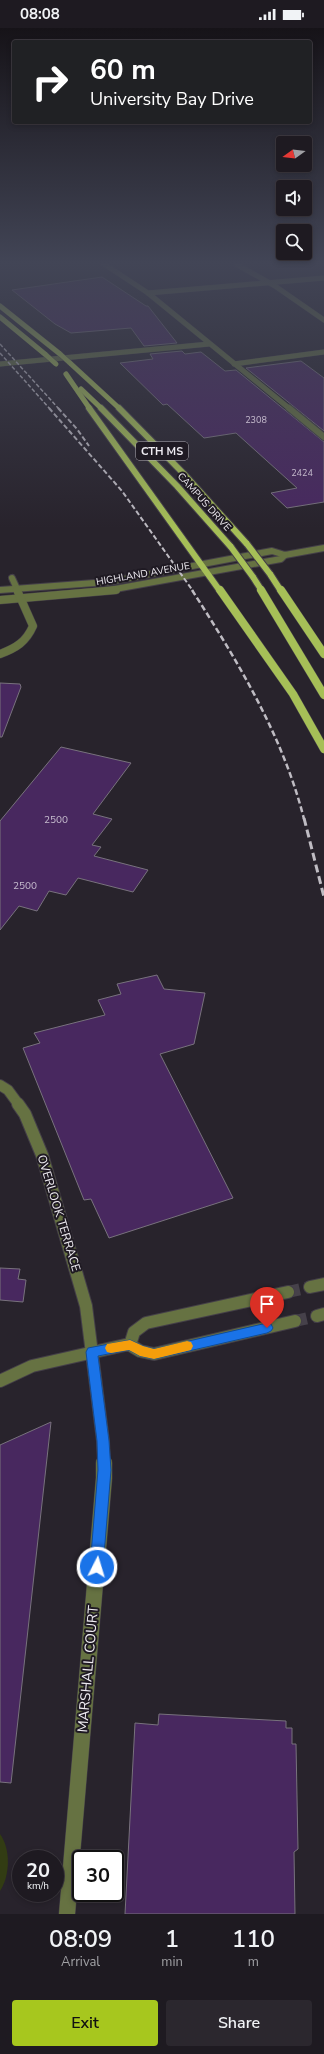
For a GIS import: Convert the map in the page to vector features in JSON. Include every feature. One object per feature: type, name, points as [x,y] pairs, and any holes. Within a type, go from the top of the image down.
[{"type":"main road","name":"CAMPUS DRIVE","points":[[42,352],[156,463],[231,547],[253,577],[296,644],[324,695]]},
{"type":"main road","name":"CAMPUS DRIVE","points":[[58,352],[105,394],[192,481],[247,544],[270,574],[324,654]]},
{"type":"main road","points":[[66,374],[101,426],[293,694],[324,749]]},
{"type":"street","points":[[0,364],[125,352]]},
{"type":"street","points":[[219,352],[324,437]]},
{"type":"street","points":[[234,364],[324,352]]},
{"type":"street","name":"HIGHLAND AVENUE","points":[[0,590],[108,582],[272,551],[286,555],[324,548]]},
{"type":"street","name":"HIGHLAND AVENUE","points":[[0,600],[116,590],[281,559],[286,555]]},
{"type":"street","points":[[0,654],[21,646],[30,636],[33,626],[12,578]]},
{"type":"street","name":"OVERLOOK TERRACE","points":[[0,1085],[8,1090],[25,1114],[42,1155],[86,1306],[92,1352]]},
{"type":"street","points":[[310,1287],[324,1284]]},
{"type":"street","points":[[130,1345],[134,1332],[146,1322],[288,1292]]},
{"type":"street","points":[[0,1381],[32,1366],[92,1352],[130,1345],[140,1351],[154,1354],[295,1321]]},
{"type":"street","name":"MARSHALL COURT","points":[[67,1914],[104,1478],[103,1441],[92,1352]]},
{"type":"green space","points":[[0,1834],[6,1847],[8,1862],[6,1878],[0,1891]]},
{"type":"building","points":[[183,352],[185,354],[201,352],[225,371],[236,370],[324,442],[324,502],[287,508],[271,493],[297,488],[236,433],[204,438],[167,404],[163,405],[120,363],[153,359],[150,354]]},
{"type":"building","points":[[301,361],[324,378],[324,431],[246,368]]},
{"type":"building","points":[[0,683],[20,684],[21,687],[2,737],[0,737]]},
{"type":"building","points":[[61,747],[131,763],[93,814],[112,819],[92,845],[101,847],[94,856],[148,870],[133,892],[78,878],[66,895],[49,891],[37,911],[19,906],[0,930],[0,821]]},
{"type":"building","points":[[157,975],[164,989],[205,993],[194,1044],[160,1054],[233,1198],[109,1238],[91,1199],[84,1200],[23,1048],[40,1043],[34,1033],[105,1015],[98,1000],[121,994],[117,984]]},
{"type":"building","points":[[0,1268],[20,1269],[18,1279],[26,1280],[23,1302],[0,1300]]},
{"type":"building","points":[[51,1422],[11,1783],[0,1782],[0,1445]]},
{"type":"building","points":[[159,1714],[286,1721],[286,1728],[292,1728],[292,1744],[296,1744],[298,1849],[294,1852],[295,1914],[125,1914],[135,1723],[158,1725]]},
{"type":"tunnel","points":[[288,1292],[310,1287]]},
{"type":"tunnel","points":[[295,1321],[317,1316]]},
{"type":"railway","points":[[7,352],[59,409]]},
{"type":"railway","points":[[0,353],[50,409]]},
{"type":"railway","points":[[49,408],[122,491],[193,591]]},
{"type":"railway","points":[[58,408],[77,429],[89,446]]},
{"type":"railway","points":[[192,590],[226,644],[257,700],[284,758],[304,819]]},
{"type":"railway","points":[[304,818],[324,897]]},
{"type":"slow traffic","points":[[111,1348],[130,1345],[140,1351],[154,1354],[187,1346]]},
{"type":"route","points":[[97,1567],[104,1470],[103,1441],[92,1352],[130,1345],[140,1351],[154,1354],[267,1328]]}]
